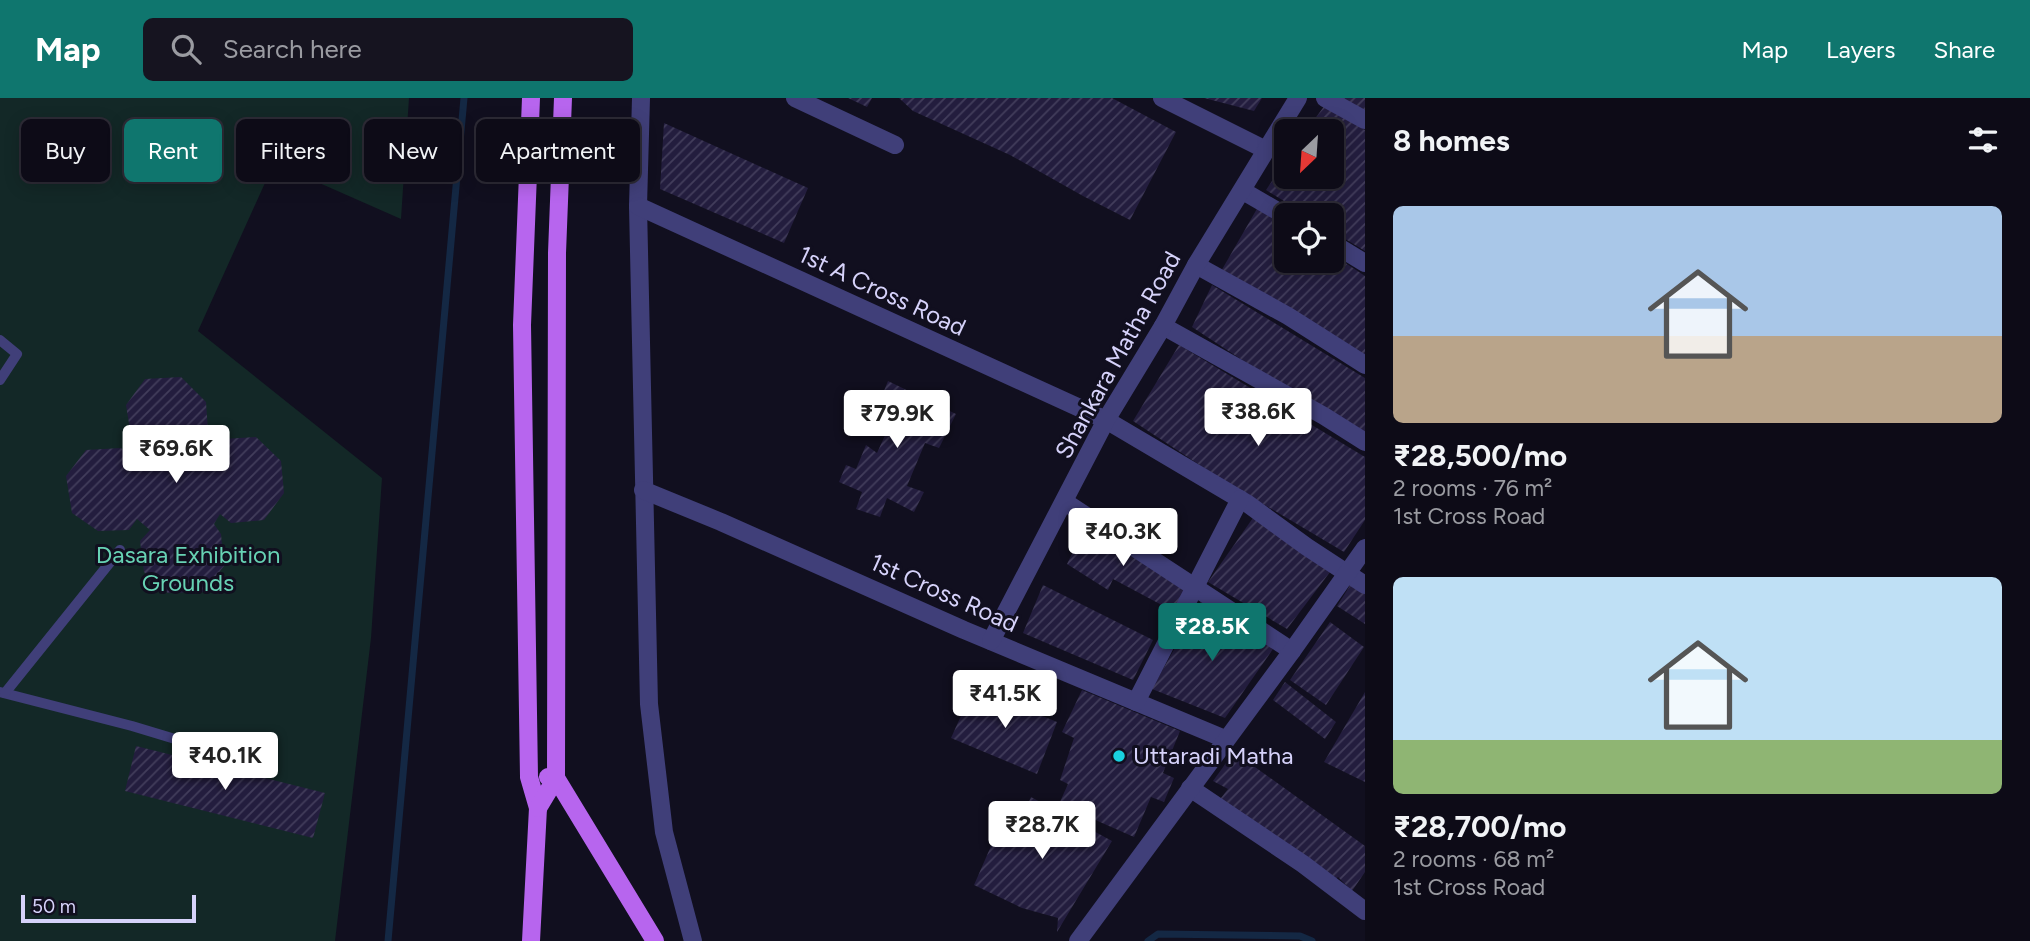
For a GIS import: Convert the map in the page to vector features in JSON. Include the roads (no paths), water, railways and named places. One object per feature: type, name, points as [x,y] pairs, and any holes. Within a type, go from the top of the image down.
[{"type":"main road","points":[[531,98],[522,325],[529,777],[538,808],[531,941]]},
{"type":"main road","points":[[538,808],[556,778],[557,253],[563,98]]},
{"type":"main road","points":[[529,777],[556,778]]},
{"type":"main road","points":[[556,778],[655,941]]},
{"type":"street","points":[[641,98],[638,206],[650,716],[664,832],[693,941]]},
{"type":"street","points":[[795,98],[895,145]]},
{"type":"street","points":[[1162,98],[1266,150]]},
{"type":"street","name":"Shankara Matha Road","points":[[991,641],[1105,420],[1298,98]]},
{"type":"street","points":[[1325,98],[1365,120]]},
{"type":"street","points":[[1243,191],[1274,209]]},
{"type":"street","name":"1st A Cross Road","points":[[638,206],[1105,420],[1240,499],[1365,585]]},
{"type":"street","points":[[1344,250],[1365,263]]},
{"type":"street","points":[[1196,265],[1287,316],[1365,365]]},
{"type":"street","points":[[1163,326],[1324,416],[1365,442]]},
{"type":"street","name":"1st Cross Road","points":[[643,490],[1225,739]]},
{"type":"street","points":[[1136,702],[1240,499]]},
{"type":"street","points":[[1065,502],[1292,652]]},
{"type":"street","points":[[1077,941],[1292,652],[1365,548]]},
{"type":"street","points":[[1189,788],[1363,904]]},
{"type":"lane","points":[[0,340],[16,354],[0,380]]},
{"type":"lane","points":[[120,550],[2,692],[218,752]]},
{"type":"waterway","points":[[388,941],[464,98]]},
{"type":"waterway","points":[[1148,941],[1158,934],[1300,936],[1312,941]]},
{"type":"place","name":"Uttaradi Matha","points":[[1119,756]]},
{"type":"park label","name":"Dasara Exhibition Grounds","points":[[188,569]]}]
